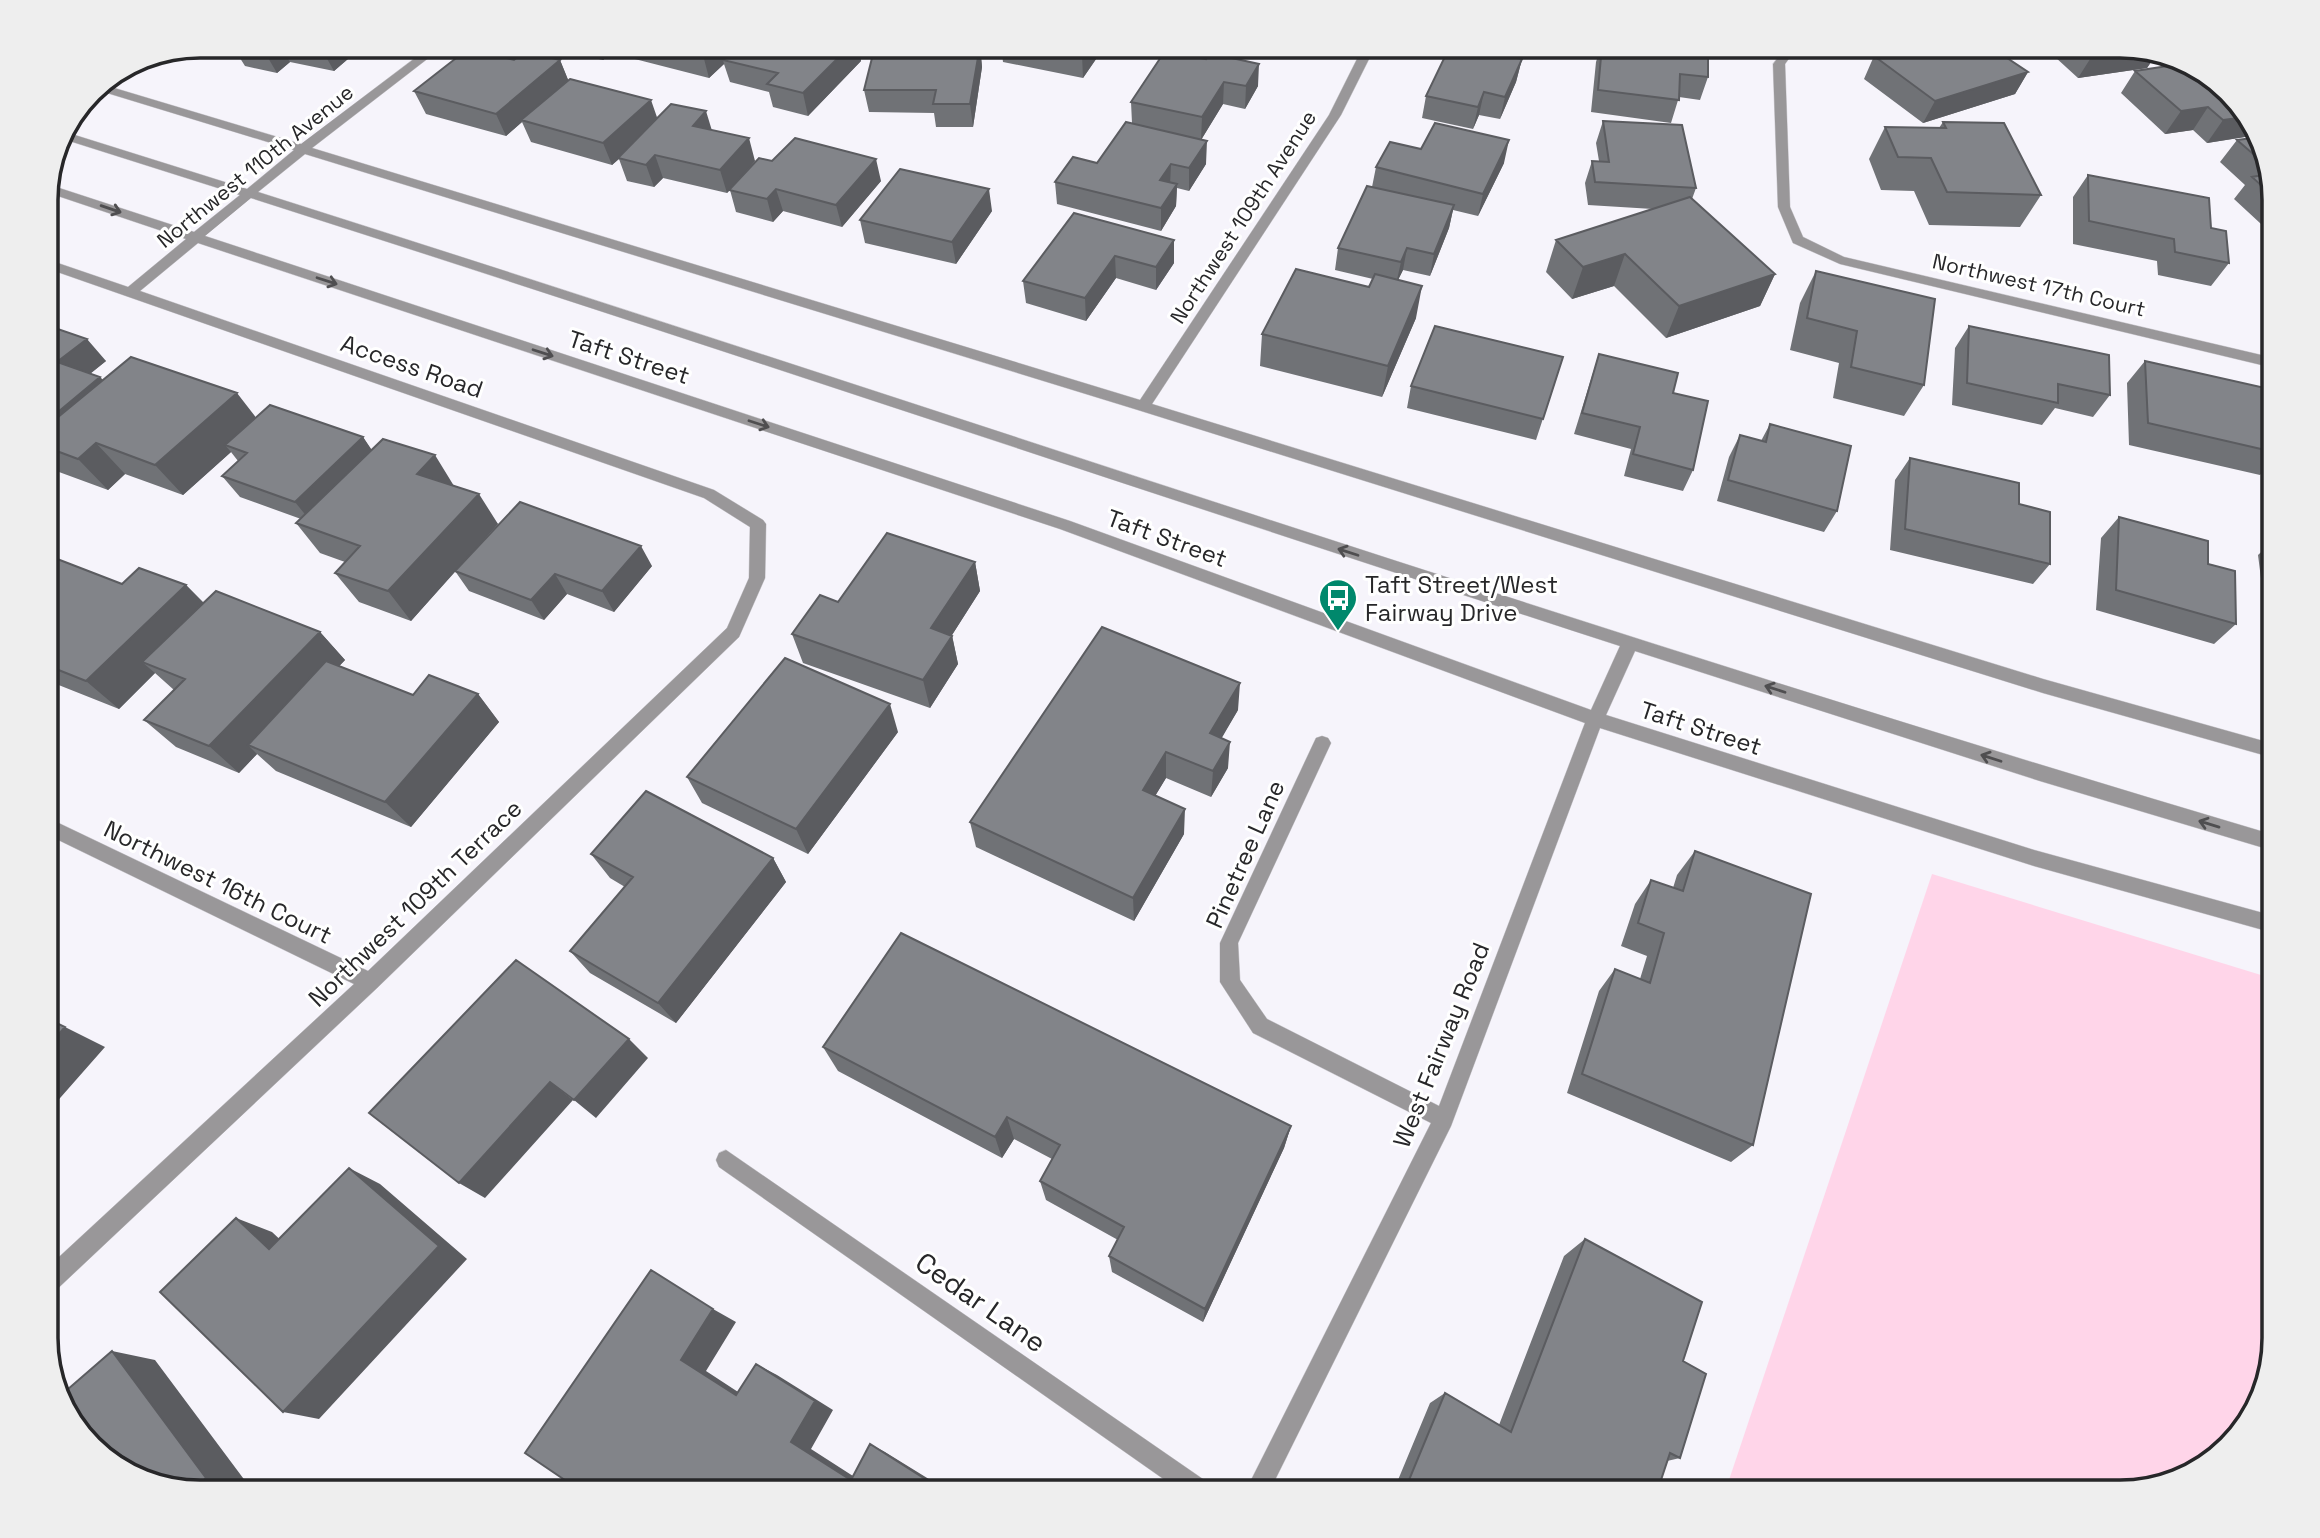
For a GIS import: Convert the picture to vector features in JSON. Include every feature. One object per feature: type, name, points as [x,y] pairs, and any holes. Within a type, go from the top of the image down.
[{"type":"street","name":"Northwest 110th Avenue","points":[[130,292],[304,148],[422,58]]},
{"type":"street","name":"Northwest 109th Avenue","points":[[1143,406],[1335,115],[1364,58]]},
{"type":"street","name":"Northwest 17th Court","points":[[1784,58],[1779,64],[1784,207],[1798,240],[1840,260],[2262,360]]},
{"type":"street","points":[[110,90],[1143,406],[2043,686],[2262,748]]},
{"type":"street","name":"Taft Street","points":[[72,137],[644,319],[1074,463],[1630,643],[2040,774],[2262,839]]},
{"type":"street","name":"Taft Street","points":[[58,192],[1065,525],[1595,719],[2034,858],[2262,922]]},
{"type":"street","name":"Access Road","points":[[58,267],[709,494],[758,524]]},
{"type":"street","name":"Northwest 109th Terrace","points":[[58,1273],[369,982],[733,632],[757,578],[758,524]]},
{"type":"street","name":"West Fairway Road","points":[[1264,1480],[1444,1119],[1595,719],[1630,643]]},
{"type":"street","name":"Pinetree Lane","points":[[1322,743],[1229,943],[1230,982],[1260,1026],[1444,1119]]},
{"type":"street","name":"Northwest 16th Court","points":[[58,831],[369,982]]},
{"type":"street","name":"Cedar Lane","points":[[726,1160],[1183,1480]]},
{"type":"shaded area","points":[[1932,874],[2262,975],[2261,1357],[2248,1401],[2221,1439],[2191,1461],[2157,1475],[2139,1479],[1729,1480]]},
{"type":"building","points":[[456,58],[560,60],[496,114],[414,91]]},
{"type":"building","points":[[838,58],[803,93],[767,84],[778,73],[723,60]]},
{"type":"building","points":[[872,58],[978,58],[970,104],[933,104],[936,90],[864,90]]},
{"type":"building","points":[[1160,58],[1232,58],[1259,64],[1246,86],[1224,82],[1202,117],[1131,102]]},
{"type":"building","points":[[1444,58],[1522,59],[1505,97],[1484,92],[1478,107],[1426,96]]},
{"type":"building","points":[[1601,58],[1708,58],[1708,77],[1680,74],[1679,100],[1598,90]]},
{"type":"building","points":[[1877,58],[2007,58],[2028,72],[1935,101]]},
{"type":"building","points":[[2168,66],[2183,72],[2214,93],[2236,118],[2223,120],[2208,107],[2181,111],[2135,71]]},
{"type":"building","points":[[570,79],[651,100],[603,143],[521,120]]},
{"type":"building","points":[[671,104],[706,111],[693,126],[749,138],[720,170],[655,155],[646,165],[618,158]]},
{"type":"building","points":[[1603,121],[1682,125],[1696,188],[1595,182],[1592,161],[1609,162]]},
{"type":"building","points":[[1126,122],[1207,141],[1189,168],[1171,164],[1160,180],[1177,184],[1161,208],[1055,182],[1073,157],[1097,163]]},
{"type":"building","points":[[1943,122],[2004,123],[2041,195],[1947,192],[1931,158],[1898,157],[1885,127],[1946,128]]},
{"type":"building","points":[[1435,123],[1509,140],[1483,194],[1376,167],[1390,142],[1421,149]]},
{"type":"building","points":[[795,138],[876,159],[836,205],[776,189],[767,199],[729,190],[759,158],[772,161]]},
{"type":"building","points":[[2248,138],[2254,155],[2237,140]]},
{"type":"building","points":[[900,169],[989,189],[952,242],[860,220]]},
{"type":"building","points":[[2088,175],[2209,198],[2211,228],[2226,231],[2229,263],[2175,252],[2174,239],[2089,221]]},
{"type":"building","points":[[2260,176],[2261,185],[2252,177]]},
{"type":"building","points":[[1367,186],[1454,205],[1434,254],[1407,248],[1401,262],[1338,248]]},
{"type":"building","points":[[1690,197],[1775,274],[1679,306],[1625,254],[1583,267],[1556,240]]},
{"type":"building","points":[[1074,213],[1174,240],[1156,267],[1115,256],[1085,298],[1023,281]]},
{"type":"building","points":[[1296,269],[1369,287],[1375,274],[1422,286],[1388,366],[1262,334]]},
{"type":"building","points":[[1816,271],[1935,299],[1924,385],[1851,367],[1857,331],[1807,318]]},
{"type":"building","points":[[1435,326],[1563,357],[1543,419],[1411,386]]},
{"type":"building","points":[[1969,326],[2109,355],[2110,395],[2058,384],[2058,403],[1967,383]]},
{"type":"building","points":[[58,329],[87,339],[58,361]]},
{"type":"building","points":[[1599,354],[1678,373],[1673,393],[1708,401],[1693,470],[1633,454],[1640,427],[1582,413]]},
{"type":"building","points":[[131,357],[237,393],[155,465],[96,443],[78,459],[58,452],[58,417]]},
{"type":"building","points":[[2145,361],[2262,387],[2262,449],[2148,423]]},
{"type":"building","points":[[58,362],[100,377],[58,412]]},
{"type":"building","points":[[270,405],[363,437],[295,502],[222,476],[247,453],[225,445]]},
{"type":"building","points":[[1770,424],[1851,446],[1837,511],[1728,480],[1740,435],[1766,442]]},
{"type":"building","points":[[383,439],[435,455],[417,474],[479,494],[388,591],[335,573],[360,546],[296,523]]},
{"type":"building","points":[[1910,458],[2019,483],[2019,504],[2050,512],[2050,564],[1905,529]]},
{"type":"building","points":[[520,502],[641,546],[602,591],[555,574],[531,600],[455,571]]},
{"type":"building","points":[[2119,517],[2208,541],[2208,564],[2235,571],[2236,624],[2116,590]]},
{"type":"building","points":[[887,533],[975,562],[931,628],[952,636],[923,680],[792,634],[820,595],[838,602]]},
{"type":"building","points":[[58,559],[122,584],[139,568],[186,585],[86,681],[58,670]]},
{"type":"building","points":[[216,591],[320,632],[209,746],[144,720],[185,679],[142,662]]},
{"type":"building","points":[[1102,627],[1240,683],[1210,733],[1230,742],[1213,771],[1166,752],[1143,790],[1185,809],[1133,898],[970,822]]},
{"type":"building","points":[[785,658],[890,704],[796,829],[687,777]]},
{"type":"building","points":[[326,661],[413,695],[429,675],[478,694],[385,802],[248,745]]},
{"type":"building","points":[[646,791],[773,858],[658,1003],[570,951],[633,877],[591,854]]},
{"type":"building","points":[[1695,851],[1811,894],[1753,1145],[1582,1074],[1615,969],[1650,983],[1664,933],[1638,923],[1651,880],[1683,891]]},
{"type":"building","points":[[901,933],[1291,1126],[1205,1309],[1109,1256],[1124,1227],[1040,1181],[1060,1145],[1007,1117],[995,1137],[823,1047]]},
{"type":"building","points":[[516,960],[629,1039],[574,1100],[550,1082],[459,1183],[369,1113]]},
{"type":"building","points":[[58,1024],[65,1027],[58,1035]]},
{"type":"building","points":[[349,1168],[439,1246],[283,1412],[160,1292],[236,1218],[269,1249]]},
{"type":"building","points":[[1585,1239],[1702,1302],[1683,1361],[1706,1374],[1680,1458],[1670,1453],[1661,1480],[1409,1480],[1445,1393],[1511,1432]]},
{"type":"building","points":[[651,1270],[713,1309],[681,1360],[736,1395],[756,1364],[815,1401],[791,1442],[851,1480],[565,1480],[525,1453]]},
{"type":"building","points":[[112,1351],[206,1478],[172,1478],[137,1466],[121,1456],[99,1439],[87,1425],[68,1389]]},
{"type":"building","points":[[870,1444],[927,1480],[851,1480]]},
{"type":"place","name":"Taft Street/West Fairway Drive","points":[[1338,632]]}]
